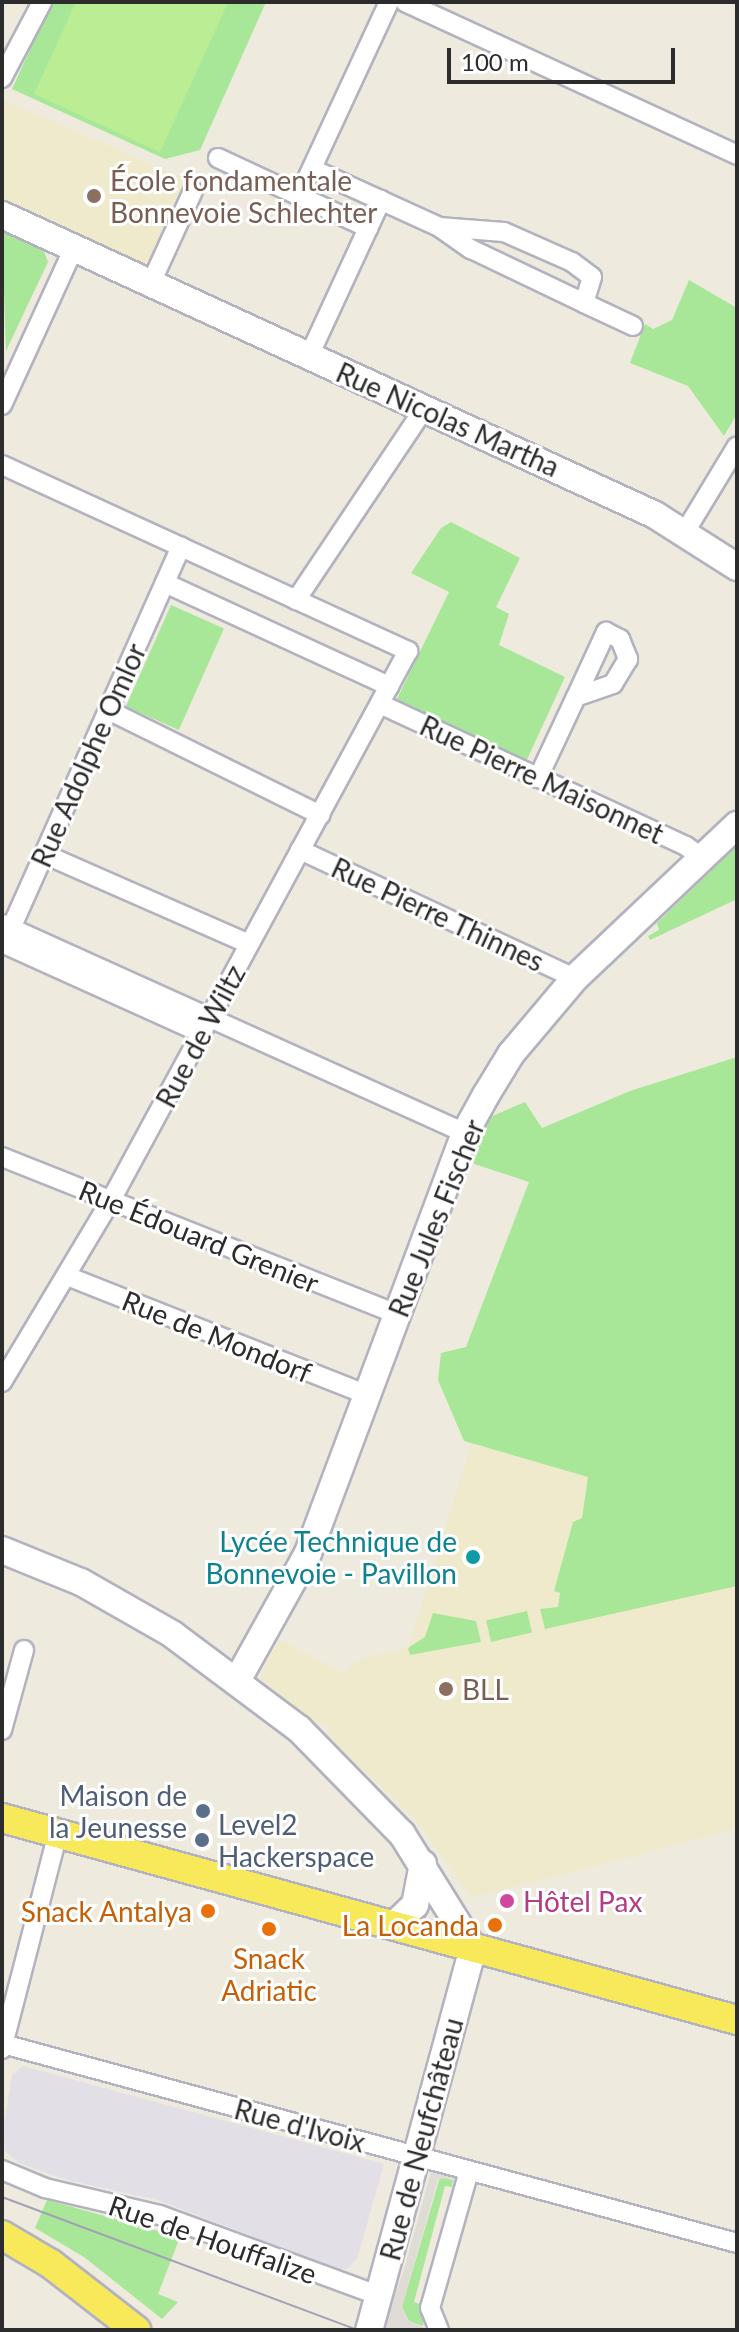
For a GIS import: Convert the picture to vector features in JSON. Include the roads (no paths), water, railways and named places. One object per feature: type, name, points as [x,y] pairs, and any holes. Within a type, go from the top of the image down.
[{"type":"main road","points":[[2,1818],[737,2020]]},
{"type":"main road","points":[[2,2235],[51,2264],[136,2330]]},
{"type":"street","points":[[2,78],[42,2]]},
{"type":"street","points":[[299,196],[389,2]]},
{"type":"street","points":[[405,2],[737,155]]},
{"type":"street","points":[[218,158],[368,228]]},
{"type":"street","points":[[312,169],[439,227],[471,249],[633,326]]},
{"type":"street","points":[[151,283],[193,191]]},
{"type":"street","points":[[309,356],[381,200]]},
{"type":"street","name":"Rue Nicolas Martha","points":[[2,215],[685,532],[737,567]]},
{"type":"street","points":[[439,227],[504,232],[572,262],[592,277],[584,303]]},
{"type":"street","points":[[2,405],[74,248]]},
{"type":"street","points":[[2,465],[296,600],[424,409]]},
{"type":"street","points":[[685,532],[737,446]]},
{"type":"street","name":"Rue Adolphe Omlor","points":[[5,935],[181,547]]},
{"type":"street","points":[[165,583],[389,686]]},
{"type":"street","name":"Rue de Wiltz","points":[[2,1382],[111,1200],[408,651],[296,600]]},
{"type":"street","points":[[538,778],[576,697]]},
{"type":"street","name":"Rue Pierre Maisonnet","points":[[380,704],[686,846],[702,858]]},
{"type":"street","points":[[108,710],[320,815]]},
{"type":"street","name":"Rue Jules Fischer","points":[[238,1679],[308,1553],[465,1133],[511,1054],[575,978],[737,825]]},
{"type":"street","name":"Rue Pierre Thinnes","points":[[300,850],[575,978]]},
{"type":"street","points":[[44,854],[249,944]]},
{"type":"street","points":[[5,935],[204,1027],[465,1133]]},
{"type":"street","name":"Rue Édouard Grenier","points":[[2,1157],[397,1314]]},
{"type":"street","name":"Rue de Mondorf","points":[[67,1276],[367,1395]]},
{"type":"street","points":[[2,1550],[93,1589],[238,1679],[328,1755],[423,1864],[473,1948]]},
{"type":"street","points":[[2,1730],[8,1686],[24,1650]]},
{"type":"street","points":[[2,2046],[58,1832]]},
{"type":"street","points":[[393,1926],[415,1905],[423,1864]]},
{"type":"street","name":"Rue de Neufchâteau","points":[[369,2330],[473,1948]]},
{"type":"street","name":"Rue d'Ivoix","points":[[2,2046],[737,2243]]},
{"type":"street","name":"Rue de Houffalize","points":[[2,2170],[45,2188],[160,2215],[378,2295]]},
{"type":"street","points":[[436,2328],[430,2308],[469,2171]]},
{"type":"tram line","points":[[2,2197],[358,2330]]},
{"type":"place","name":"École fondamentale Bonnevoie Schlechter","points":[[94,196]]},
{"type":"place","name":"Lycée Technique de Bonnevoie - Pavillon","points":[[473,1557]]},
{"type":"place","name":"BLL","points":[[446,1689]]},
{"type":"place","name":"Maison de la Jeunesse","points":[[203,1811]]},
{"type":"place","name":"Level2 Hackerspace","points":[[202,1840]]},
{"type":"place","name":"Hôtel Pax","points":[[507,1901]]},
{"type":"place","name":"Snack Antalya","points":[[208,1911]]},
{"type":"place","name":"La Locanda","points":[[495,1925]]},
{"type":"place","name":"Snack Adriatic","points":[[269,1929]]}]
